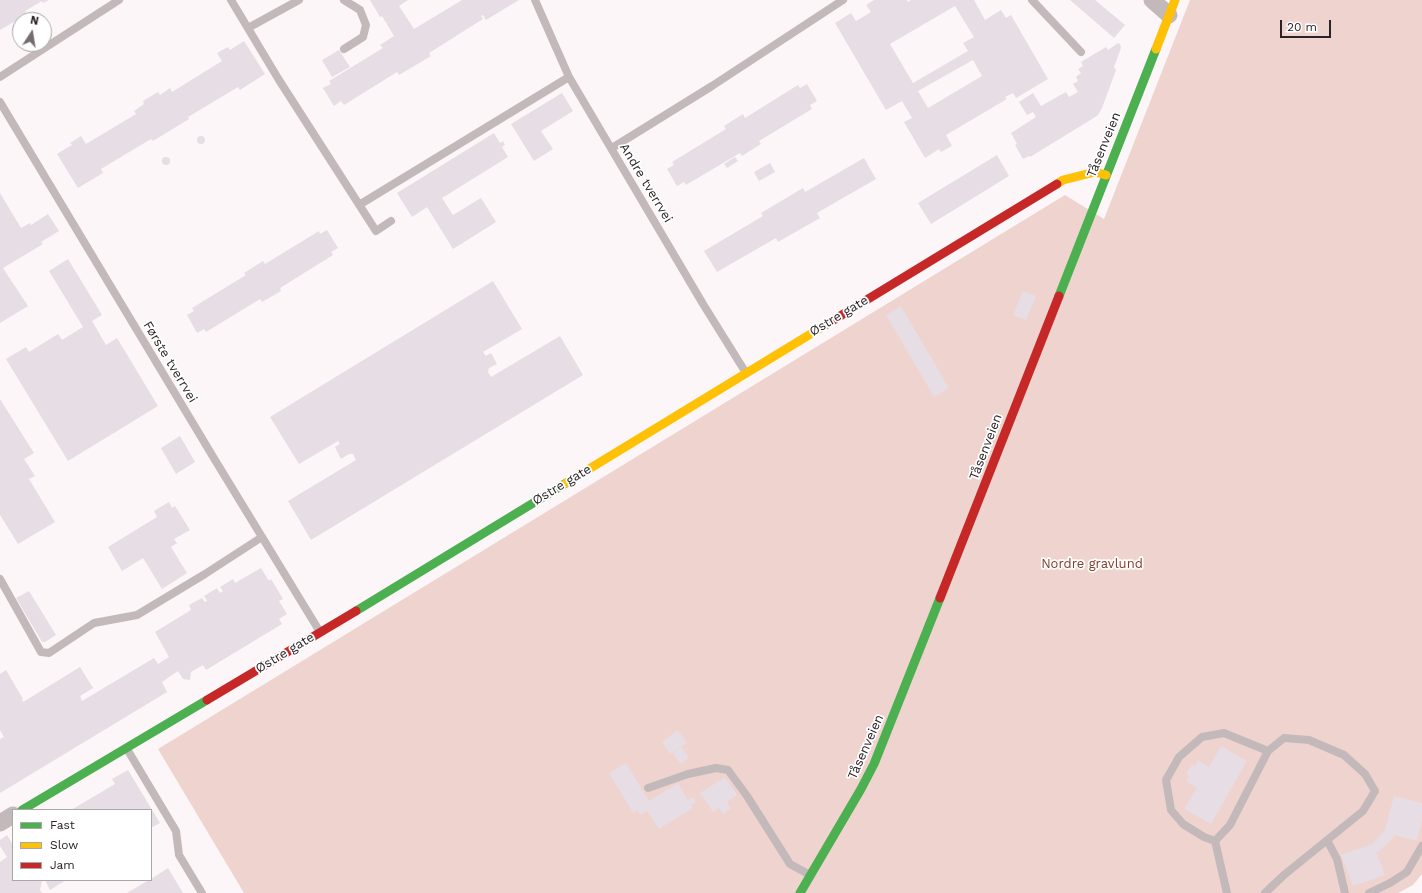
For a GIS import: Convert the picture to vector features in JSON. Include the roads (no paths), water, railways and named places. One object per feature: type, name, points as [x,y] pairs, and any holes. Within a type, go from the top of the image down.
[{"type":"street","points":[[1152,0],[1172,7]]},
{"type":"street","name":"Tåsenveien","points":[[800,893],[861,790],[874,764],[1172,7]]},
{"type":"street","name":"Østre gate","points":[[24,809],[321,632],[1063,180],[1095,172],[1106,175]]},
{"type":"street","points":[[0,823],[12,816]]},
{"type":"lane","points":[[0,77],[119,0]]},
{"type":"lane","points":[[231,0],[278,80],[376,231],[391,221]]},
{"type":"lane","points":[[248,28],[299,0]]},
{"type":"lane","points":[[344,0],[360,10],[366,25],[363,37],[344,49]]},
{"type":"lane","name":"Andre tverrvei","points":[[535,0],[568,77],[612,148],[703,304],[746,373]]},
{"type":"lane","points":[[612,148],[712,86],[843,0]]},
{"type":"lane","points":[[1032,0],[1081,52]]},
{"type":"lane","points":[[359,205],[568,77]]},
{"type":"lane","name":"Første tverrvei","points":[[0,102],[262,537],[321,632]]},
{"type":"lane","points":[[0,579],[41,652],[48,653],[94,623],[137,615],[205,574],[262,537]]},
{"type":"lane","points":[[1215,841],[1204,837],[1183,824],[1171,810],[1166,780],[1179,757],[1202,737],[1224,733],[1268,751]]},
{"type":"lane","points":[[1215,841],[1230,825],[1268,751],[1284,738],[1309,740],[1344,755],[1365,774],[1375,791],[1362,811],[1284,875],[1265,893]]},
{"type":"lane","points":[[127,748],[176,830],[179,855],[202,893]]},
{"type":"lane","points":[[648,788],[688,774],[716,768],[728,770],[748,796],[790,864],[811,875]]},
{"type":"lane","points":[[1327,840],[1337,858],[1345,893]]},
{"type":"lane","points":[[1215,841],[1227,893]]},
{"type":"lane","points":[[1369,893],[1390,883],[1407,872],[1422,846]]},
{"type":"park label","name":"Nordre gravlund","points":[[1092,564]]}]
